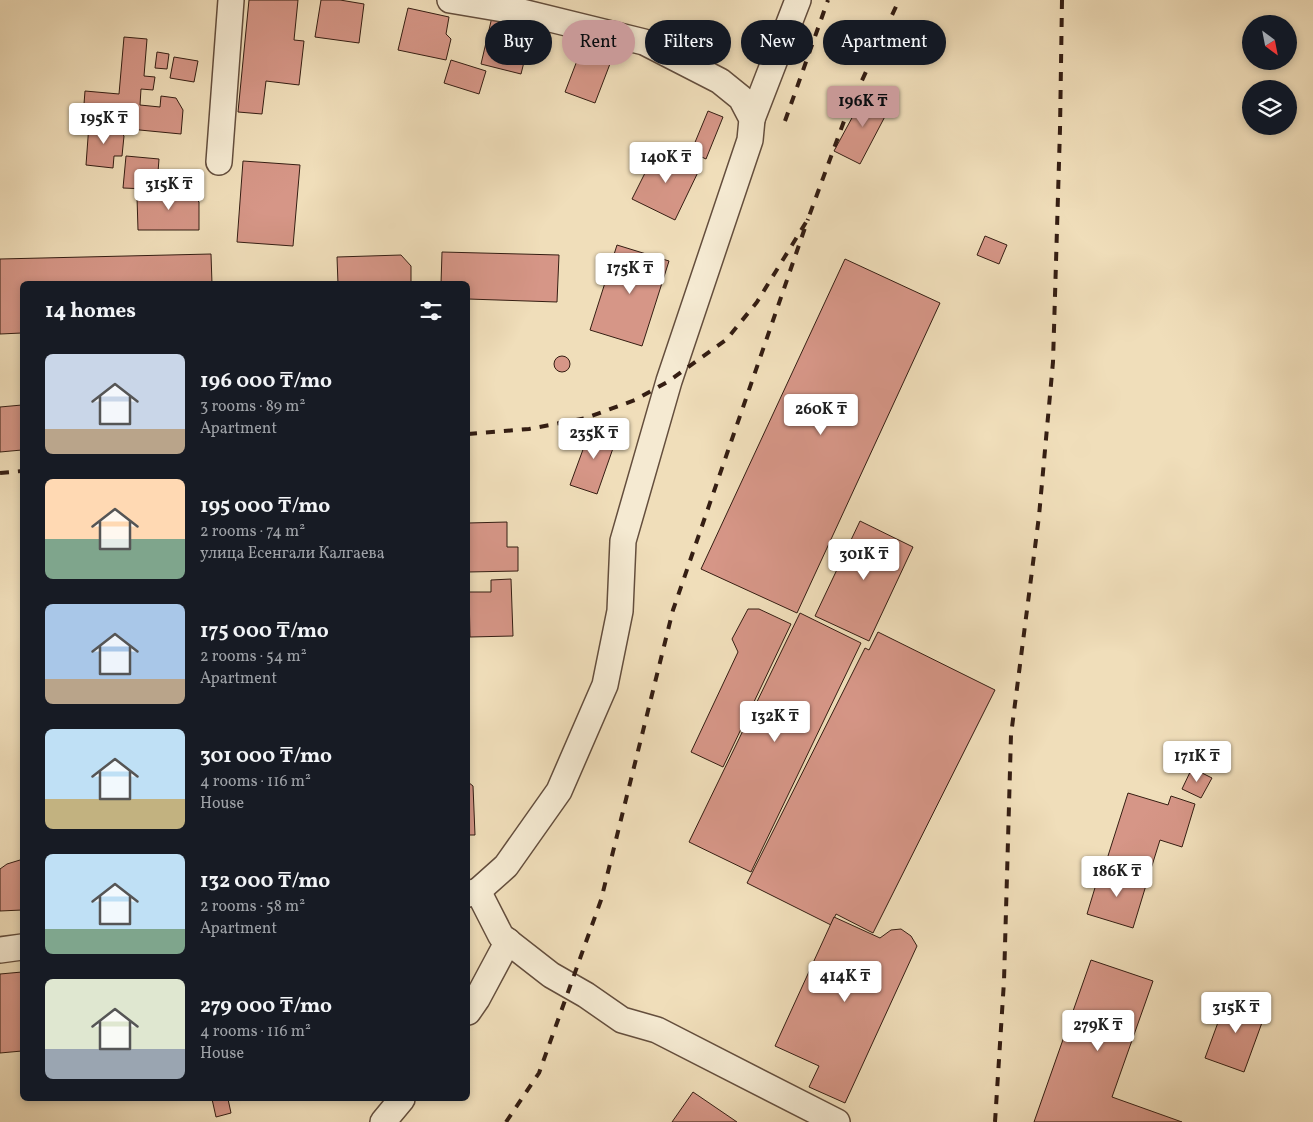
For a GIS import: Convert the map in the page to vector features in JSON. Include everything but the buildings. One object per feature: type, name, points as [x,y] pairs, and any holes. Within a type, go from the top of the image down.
[{"type":"street","points":[[219,162],[231,0]]},
{"type":"street","points":[[450,0],[522,12],[644,42],[720,80],[741,98],[752,119]]},
{"type":"street","points":[[798,0],[752,119],[750,140],[669,381],[623,541],[620,611],[605,685],[559,791],[506,866],[473,893],[501,936],[551,976],[586,995],[622,1020],[657,1030],[837,1122]]},
{"type":"street","points":[[470,1009],[508,941]]},
{"type":"street","points":[[0,950],[20,947]]},
{"type":"street","points":[[383,1122],[400,1101]]},
{"type":"railway","points":[[785,121],[828,0]]},
{"type":"railway","points":[[470,434],[529,429],[586,418],[635,400],[669,381],[727,339],[757,302],[808,219],[847,113],[899,0]]},
{"type":"railway","points":[[995,1122],[1004,981],[1011,735],[1039,516],[1053,362],[1062,0]]},
{"type":"railway","points":[[506,1122],[539,1073],[601,900],[673,610],[808,219]]},
{"type":"railway","points":[[0,473],[20,471]]}]
